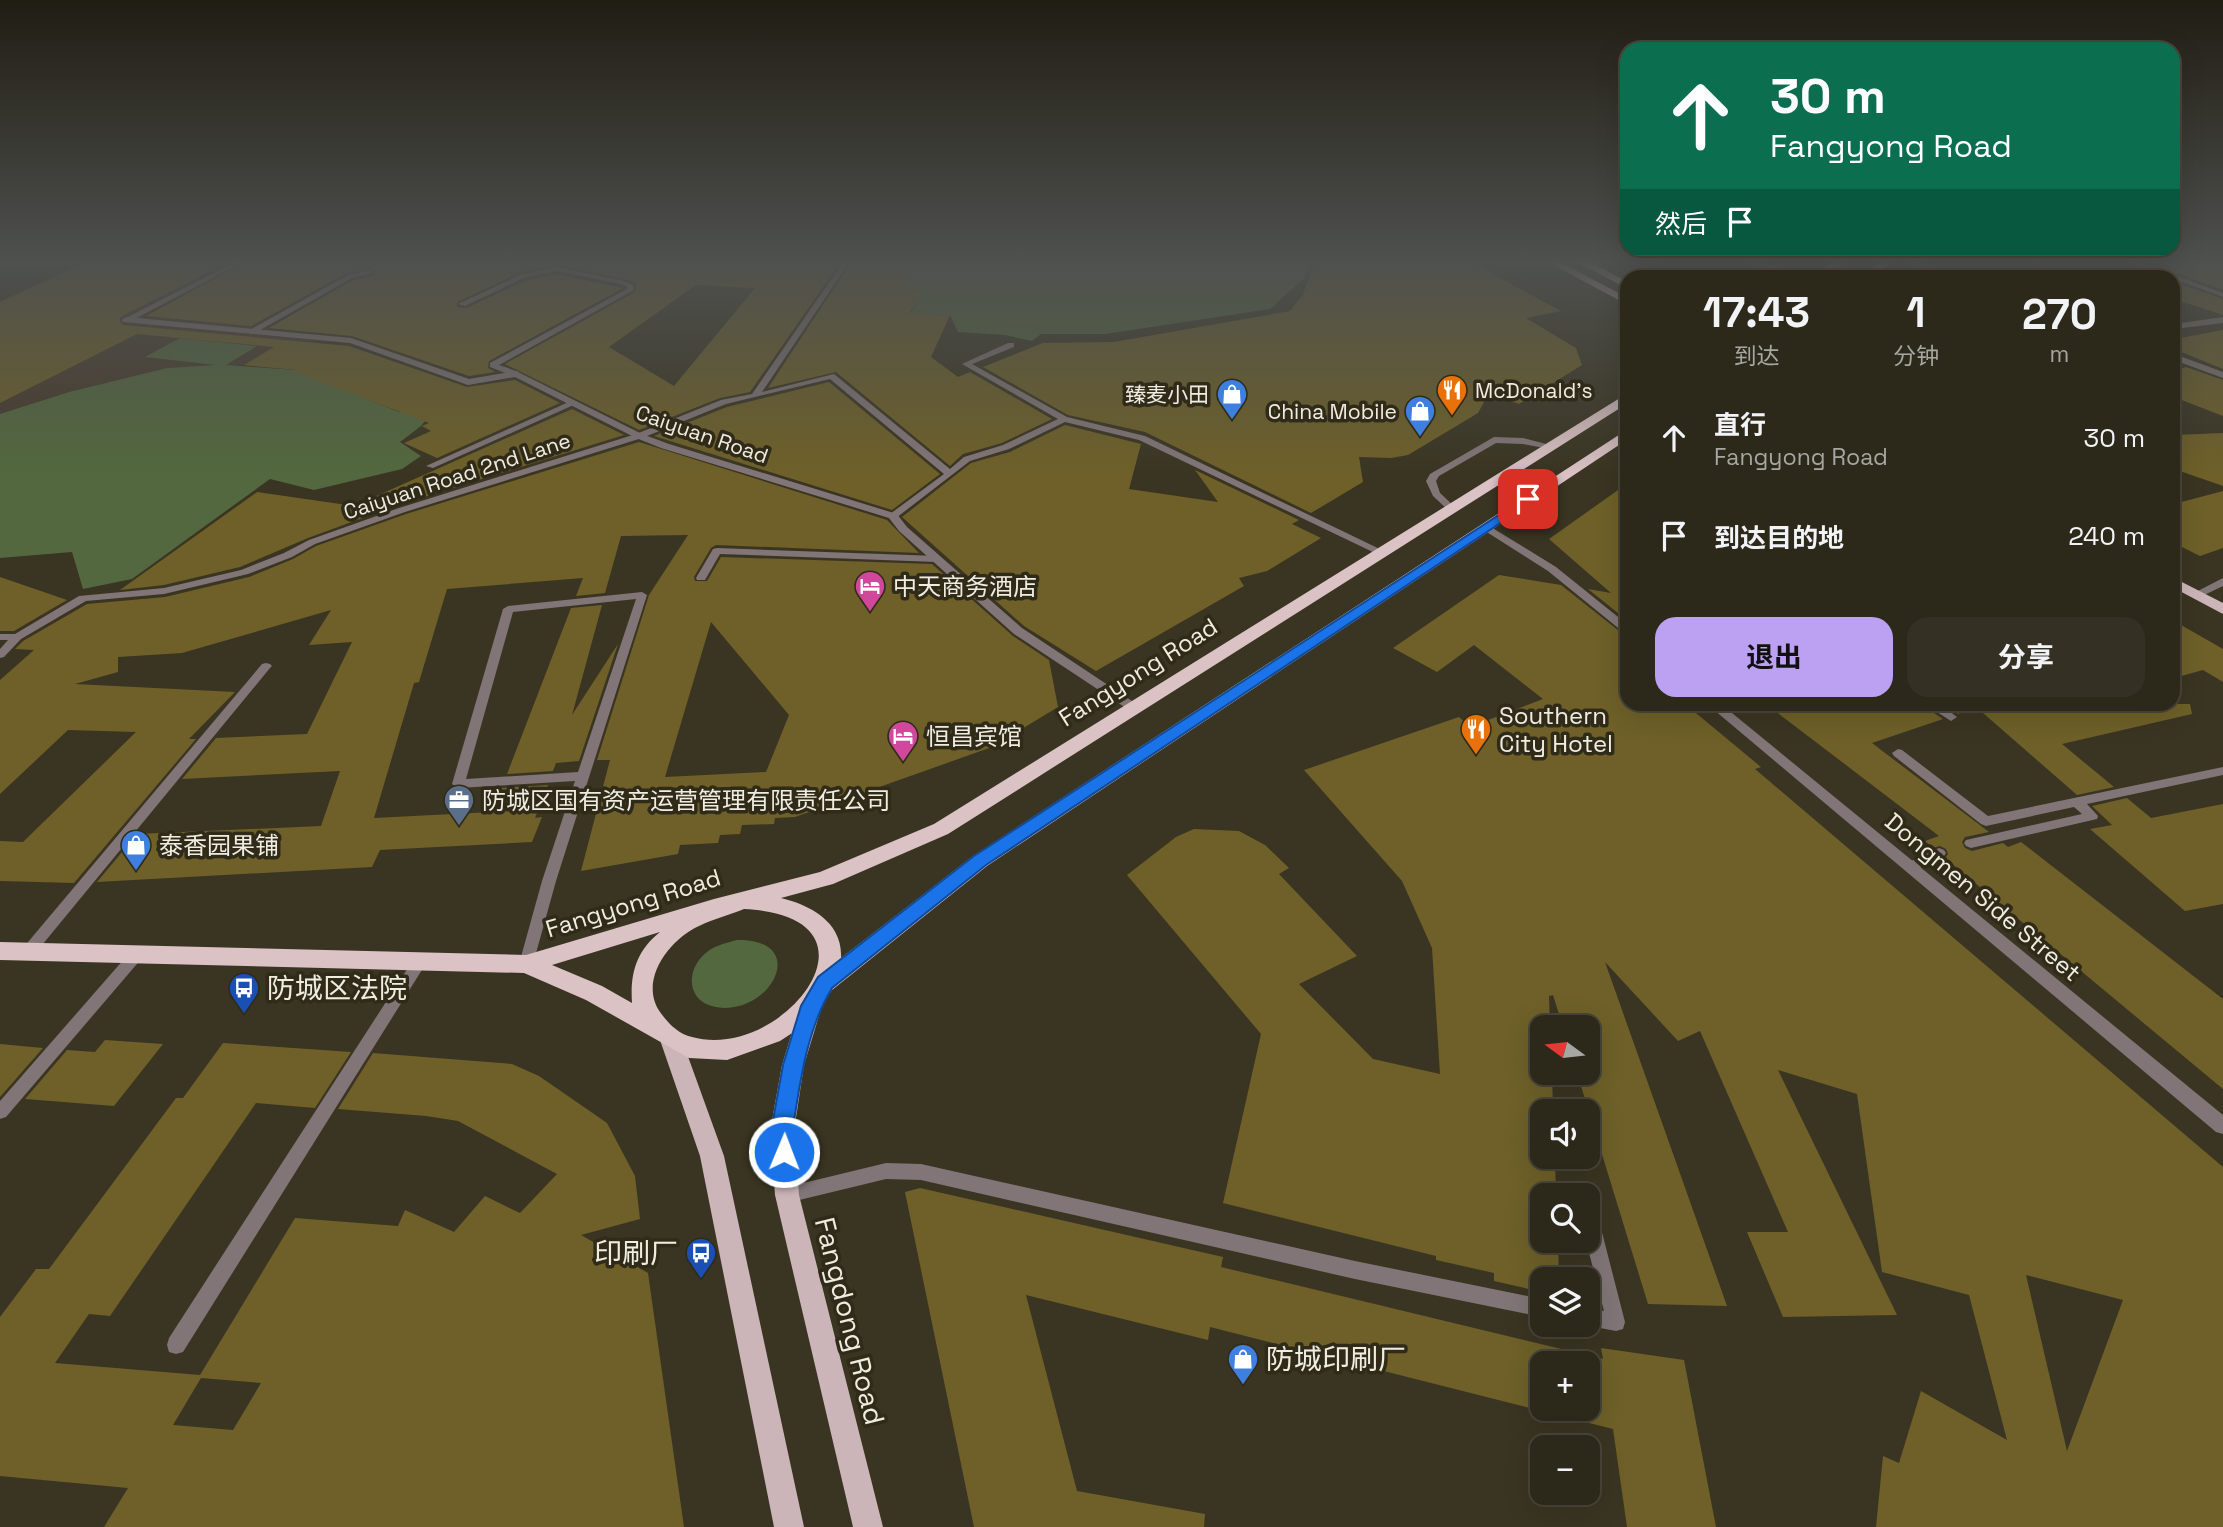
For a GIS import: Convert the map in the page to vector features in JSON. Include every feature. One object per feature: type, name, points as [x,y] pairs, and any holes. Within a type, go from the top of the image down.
[{"type":"highway","name":"Fangyong Road","points":[[0,951],[526,964],[714,907],[825,878],[941,829],[1620,402]]},
{"type":"highway","points":[[825,983],[980,860],[1620,438]]},
{"type":"highway","points":[[743,901],[770,901],[795,908],[814,920],[827,938],[831,960],[825,983],[811,1006],[788,1026],[760,1041],[728,1049],[697,1048],[661,1032],[640,1005],[639,982],[648,959],[665,937],[688,920],[714,907],[743,901]]},
{"type":"highway","name":"Fangyong Road","points":[[526,964],[594,993],[661,1032]]},
{"type":"main road","points":[[2180,586],[2223,609]]},
{"type":"main road","name":"Fangdong Road","points":[[811,1006],[793,1065],[782,1131],[787,1195],[868,1527]]},
{"type":"main road","points":[[661,1032],[712,1156],[789,1527]]},
{"type":"street","points":[[253,332],[351,341],[468,382],[516,374]]},
{"type":"street","points":[[2180,359],[2223,375]]},
{"type":"street","name":"Caiyuan Road","points":[[516,374],[639,436],[893,516],[903,529],[1018,631],[1134,707]]},
{"type":"street","points":[[1486,527],[1552,569],[1620,625]]},
{"type":"street","points":[[2196,595],[2223,582]]},
{"type":"street","name":"Dongmen Side Street","points":[[1721,711],[2223,1126]]},
{"type":"lane","points":[[516,374],[494,365],[553,332]]},
{"type":"lane","points":[[755,396],[798,332]]},
{"type":"lane","points":[[1011,345],[966,364],[1064,419],[1142,438],[1381,552]]},
{"type":"lane","name":"Caiyuan Road 2nd Lane","points":[[18,636],[83,598],[164,591],[244,572],[288,555],[312,541],[639,436],[724,402],[831,376],[950,474]]},
{"type":"lane","points":[[430,466],[574,403]]},
{"type":"lane","points":[[893,516],[967,459],[1006,447],[1064,419]]},
{"type":"lane","points":[[1451,508],[1432,488],[1431,481],[1435,474],[1494,440],[1550,446]]},
{"type":"lane","points":[[701,578],[717,551],[937,559]]},
{"type":"lane","points":[[526,964],[549,881],[642,595],[508,610],[458,784],[583,776]]},
{"type":"lane","points":[[0,637],[18,636]]},
{"type":"lane","points":[[0,655],[18,636]]},
{"type":"lane","points":[[28,951],[266,666]]},
{"type":"lane","points":[[1943,711],[1951,717]]},
{"type":"lane","points":[[1898,753],[1986,821],[2223,771]]},
{"type":"lane","points":[[1971,843],[2092,816],[2077,802]]},
{"type":"lane","points":[[1910,867],[1939,853]]},
{"type":"lane","points":[[0,1112],[137,954]]},
{"type":"lane","points":[[176,1345],[419,961]]},
{"type":"lane","points":[[787,1195],[886,1171],[921,1172],[1354,1270],[1530,1306]]},
{"type":"lane","points":[[1598,1253],[1616,1322],[1600,1319]]},
{"type":"shaded area","points":[[17,332],[243,332],[316,340],[272,368],[244,365],[167,368],[69,392],[0,414],[0,340]]},
{"type":"green space","points":[[962,332],[1116,332],[1041,334],[1032,341],[1005,335]]},
{"type":"green space","points":[[180,338],[257,346],[226,365],[295,370],[399,412],[417,409],[428,417],[400,442],[421,456],[402,469],[314,490],[270,479],[132,579],[83,589],[72,552],[0,558],[0,414],[69,392],[167,368],[216,365],[145,357]]},
{"type":"green space","points":[[737,940],[760,943],[773,951],[778,963],[775,977],[766,990],[753,1001],[735,1007],[706,1004],[694,992],[692,976],[695,967],[710,950]]},
{"type":"building","points":[[0,332],[201,332],[349,346],[467,387],[515,380],[560,403],[437,458],[404,443],[431,431],[422,426],[429,423],[293,371],[296,370],[244,365],[274,347],[137,334],[0,403]]},
{"type":"building","points":[[313,332],[542,332],[489,361],[488,368],[495,372],[469,376],[352,336]]},
{"type":"building","points":[[562,332],[630,332],[609,347],[674,386],[718,332],[791,332],[750,392],[720,398],[639,430],[505,364]]},
{"type":"building","points":[[805,332],[942,332],[931,357],[958,377],[970,372],[1052,419],[1002,443],[963,454],[950,466],[836,372],[768,388]]},
{"type":"building","points":[[1169,332],[1550,332],[1576,348],[1582,365],[1519,404],[1489,393],[1478,413],[1408,455],[1391,458],[1359,457],[1363,482],[1311,513],[1145,432],[1068,415],[983,367],[1043,343],[1114,342]]},
{"type":"building","points":[[2223,332],[2223,369],[2180,351],[2180,338]]},
{"type":"building","points":[[2186,367],[2223,380],[2223,416],[2180,399],[2180,369]]},
{"type":"building","points":[[829,382],[940,474],[892,510],[654,436],[727,407]]},
{"type":"building","points":[[572,409],[624,435],[398,505],[308,538],[240,567],[164,585],[120,590],[257,492],[354,506]]},
{"type":"building","points":[[1065,425],[1141,444],[1129,489],[1218,502],[1195,470],[1299,520],[1292,524],[1321,538],[1267,571],[1239,578],[1244,586],[1096,671],[1024,626],[902,517],[971,463],[1010,452]]},
{"type":"building","points":[[2223,433],[2223,486],[2180,471],[2180,435]]},
{"type":"building","points":[[639,442],[887,520],[919,553],[716,545],[711,548],[694,577],[695,581],[707,581],[721,557],[932,564],[1013,636],[1049,660],[1058,707],[992,747],[795,817],[775,818],[774,824],[742,825],[740,834],[720,835],[718,843],[680,845],[678,854],[581,871],[610,760],[597,760],[649,595],[688,535],[621,536],[605,593],[576,596],[583,578],[447,589],[419,682],[414,683],[374,818],[492,812],[502,788],[548,785],[535,818],[542,817],[532,842],[380,850],[372,867],[97,882],[137,834],[321,826],[340,771],[182,779],[216,738],[307,734],[352,642],[309,645],[331,610],[182,653],[118,657],[118,672],[75,684],[235,692],[189,739],[196,739],[74,883],[0,881],[0,841],[23,842],[136,732],[68,730],[0,794],[0,680],[34,650],[15,649],[23,641],[87,604],[165,597],[249,577],[293,559],[316,546],[406,514]],"holes":[[[711,622],[789,715],[766,772],[665,777]]]},
{"type":"building","points":[[1620,489],[1620,615],[1588,589],[1611,593],[1549,539]]},
{"type":"building","points":[[2223,491],[2223,548],[2200,556],[2180,546],[2180,502]]},
{"type":"building","points":[[1499,575],[1561,585],[1620,632],[1620,711],[1693,711],[1761,767],[1755,769],[2223,1167],[2223,1527],[1876,1527],[1883,1456],[1899,1463],[1921,1391],[2007,1440],[1969,1295],[1882,1272],[1857,1094],[1778,1070],[1897,1315],[1783,1317],[1747,1232],[1788,1232],[1700,1031],[1678,1041],[1605,962],[1727,1306],[1648,1304],[1600,1148],[1600,1099],[1585,1099],[1581,1085],[1600,1085],[1600,1015],[1559,1015],[1553,995],[1549,996],[1550,1015],[1530,1015],[1530,1085],[1552,1085],[1553,1099],[1530,1099],[1530,1169],[1555,1169],[1556,1183],[1530,1183],[1530,1253],[1558,1253],[1559,1267],[1530,1267],[1530,1289],[1494,1281],[1494,1273],[1436,1260],[1436,1256],[1223,1203],[1261,1034],[1127,875],[1176,837],[1194,829],[1239,831],[1265,845],[1289,868],[1279,874],[1357,956],[1299,984],[1373,1059],[1440,1074],[1432,948],[1402,881],[1304,770],[1459,717],[1470,727],[1543,699],[1474,645],[1437,672],[1393,648]],"holes":[[[2026,1275],[2123,1300],[2067,1451]]]},
{"type":"building","points":[[0,577],[67,600],[14,631],[0,631]]},
{"type":"building","points":[[602,605],[572,715],[618,644],[579,761],[556,763],[553,771],[507,774],[571,608]]},
{"type":"building","points":[[2180,624],[2223,649],[2223,682],[2203,670],[2180,676]]},
{"type":"building","points":[[2180,704],[2190,704],[2192,714],[2062,744],[2114,787],[2077,795],[1981,711],[2180,711]]},
{"type":"building","points":[[1775,711],[1931,711],[1943,719],[1872,743],[1989,832],[1965,837],[1962,842],[1965,848],[1972,851],[2003,843],[2008,847],[2021,842],[2223,999],[2223,1089],[1945,858],[1948,854],[1946,849],[1940,846],[1933,848],[1925,841],[1939,836]]},
{"type":"building","points":[[2127,798],[2151,818],[2223,804],[2223,904],[2185,911],[2090,829],[2112,825],[2092,806]]},
{"type":"building","points":[[105,1040],[163,1044],[114,1106],[25,1099],[67,1050],[95,1052]]},
{"type":"building","points":[[223,1043],[351,1052],[315,1108],[256,1103],[110,1316],[89,1314],[55,1363],[200,1375],[295,1218],[398,1226],[405,1210],[454,1232],[485,1196],[520,1213],[557,1174],[458,1121],[338,1109],[373,1053],[512,1064],[539,1076],[607,1123],[635,1176],[640,1219],[581,1235],[648,1273],[684,1527],[104,1527],[128,1488],[0,1476],[0,1317],[36,1269],[49,1269],[176,1098],[183,1098]],"holes":[[[201,1378],[261,1383],[233,1430],[173,1425]]]},
{"type":"building","points":[[0,1044],[43,1048],[0,1097]]},
{"type":"building","points":[[920,1188],[1223,1257],[1221,1267],[1570,1351],[1530,1351],[1530,1408],[1210,1327],[1208,1340],[1026,1295],[1077,1491],[1205,1514],[1204,1527],[974,1527],[905,1192]]},
{"type":"building","points":[[1601,1348],[1684,1360],[1716,1527],[1627,1527],[1613,1429],[1581,1421],[1600,1421],[1600,1358],[1603,1359]]},
{"type":"place","name":"McDonald's","points":[[1452,417]]},
{"type":"place","name":"臻麦小田","points":[[1232,421]]},
{"type":"place","name":"China Mobile","points":[[1420,438]]},
{"type":"place","name":"中天商务酒店","points":[[870,613]]},
{"type":"place","name":"Southern City Hotel","points":[[1476,756]]},
{"type":"place","name":"恒昌宾馆","points":[[903,763]]},
{"type":"place","name":"防城区国有资产运营管理有限责任公司","points":[[459,827]]},
{"type":"place","name":"泰香园果铺","points":[[136,872]]},
{"type":"place","name":"防城区法院","points":[[244,1015]]},
{"type":"place","name":"印刷厂","points":[[701,1280]]},
{"type":"place","name":"防城印刷厂","points":[[1243,1386]]},
{"type":"route","points":[[784,1152],[782,1131],[793,1065],[811,1006],[825,983],[980,860],[1528,499]]}]
